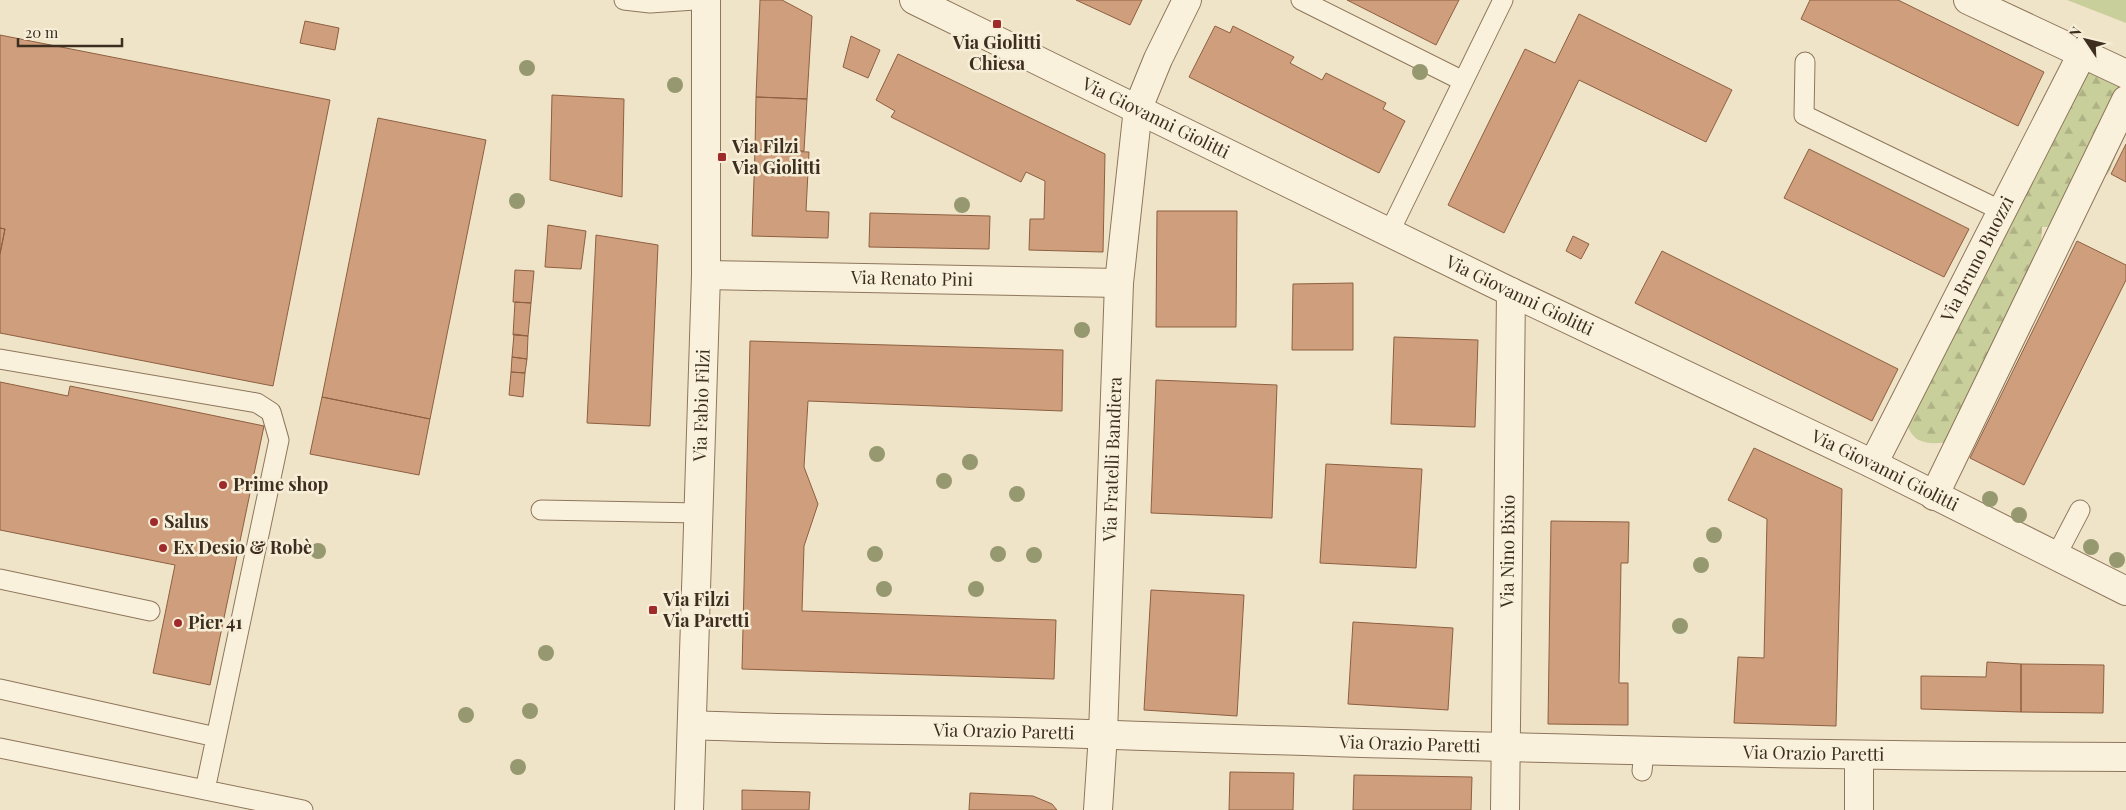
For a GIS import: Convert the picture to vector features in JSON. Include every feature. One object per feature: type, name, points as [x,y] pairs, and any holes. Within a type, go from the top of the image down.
[{"type":"street","name":"Via Fabio Filzi","points":[[689,810],[706,275],[706,0]]},
{"type":"street","name":"Via Giovanni Giolitti","points":[[914,0],[1390,231],[1511,292],[1873,464],[2126,591]]},
{"type":"street","name":"Via Fratelli Bandiera","points":[[1098,810],[1103,734],[1119,283],[1138,108],[1158,59],[1187,0]]},
{"type":"street","points":[[1968,0],[2126,74]]},
{"type":"street","name":"Via Bruno Buozzi","points":[[1873,464],[2082,54]]},
{"type":"street","points":[[1934,496],[2126,100]]},
{"type":"street","name":"Via Renato Pini","points":[[706,275],[1119,283]]},
{"type":"street","name":"Via Nino Bixio","points":[[1505,810],[1511,292]]},
{"type":"street","name":"Via Orazio Paretti","points":[[692,725],[1103,734],[1257,741],[1506,746],[1643,762],[1859,756],[2126,757]]},
{"type":"street","points":[[1859,756],[1859,810]]},
{"type":"lane","points":[[624,0],[650,3],[695,0]]},
{"type":"lane","points":[[1302,0],[1463,81]]},
{"type":"lane","points":[[1390,231],[1503,0]]},
{"type":"lane","points":[[1804,62],[1804,115],[2002,211]]},
{"type":"lane","points":[[0,359],[257,403],[271,412],[279,440],[205,790]]},
{"type":"lane","points":[[541,510],[699,513]]},
{"type":"lane","points":[[2056,556],[2080,510]]},
{"type":"lane","points":[[0,579],[150,610]]},
{"type":"lane","points":[[0,689],[216,737]]},
{"type":"lane","points":[[0,748],[303,810]]},
{"type":"green space","points":[[2067,0],[2126,0],[2126,23]]},
{"type":"green space","points":[[2101,61],[2126,72],[2126,110],[2114,132],[2115,158],[2108,174],[2092,182],[2051,227],[2042,227],[2041,244],[2034,266],[1956,441],[1933,443],[1920,440],[1914,437],[1907,423],[2058,96]]},
{"type":"building","points":[[760,0],[782,0],[812,16],[807,99],[756,97]]},
{"type":"building","points":[[1076,0],[1142,0],[1130,25]]},
{"type":"building","points":[[1347,0],[1459,0],[1436,45]]},
{"type":"building","points":[[1810,0],[1898,0],[2044,72],[2018,126],[1801,19]]},
{"type":"building","points":[[1579,14],[1732,90],[1706,142],[1579,80],[1504,233],[1448,205],[1525,49],[1555,63]]},
{"type":"building","points":[[305,21],[339,28],[335,50],[300,43]]},
{"type":"building","points":[[1215,26],[1230,33],[1233,26],[1294,57],[1290,63],[1322,80],[1326,73],[1386,103],[1383,109],[1405,121],[1379,173],[1189,77]]},
{"type":"building","points":[[0,35],[330,100],[273,386],[0,333],[0,254],[5,229],[0,228]]},
{"type":"building","points":[[851,36],[880,50],[868,78],[843,67]]},
{"type":"building","points":[[898,54],[1105,154],[1103,252],[1029,250],[1030,219],[1044,219],[1045,181],[1026,172],[1021,182],[891,117],[895,111],[876,100]]},
{"type":"building","points":[[552,95],[624,99],[622,197],[550,180]]},
{"type":"building","points":[[756,97],[807,99],[804,151],[755,150]]},
{"type":"building","points":[[378,118],[486,140],[430,419],[322,397]]},
{"type":"building","points":[[2126,144],[2126,182],[2111,174]]},
{"type":"building","points":[[1809,149],[1969,229],[1944,277],[1784,198]]},
{"type":"building","points":[[755,150],[809,152],[806,211],[829,212],[828,238],[752,236]]},
{"type":"building","points":[[1157,211],[1237,211],[1236,327],[1156,327]]},
{"type":"building","points":[[870,213],[990,216],[989,249],[869,247]]},
{"type":"building","points":[[548,225],[586,231],[581,269],[545,267]]},
{"type":"building","points":[[0,228],[5,229],[0,254]]},
{"type":"building","points":[[596,235],[658,245],[650,426],[587,423]]},
{"type":"building","points":[[1573,236],[1589,244],[1581,259],[1566,251]]},
{"type":"building","points":[[2077,241],[2126,265],[2126,280],[2024,485],[1970,458]]},
{"type":"building","points":[[1662,251],[1898,369],[1872,421],[1635,303]]},
{"type":"building","points":[[515,270],[534,271],[531,303],[513,302]]},
{"type":"building","points":[[1353,283],[1353,350],[1292,350],[1293,284]]},
{"type":"building","points":[[515,302],[531,303],[528,336],[513,335]]},
{"type":"building","points":[[514,334],[528,336],[527,359],[512,357]]},
{"type":"building","points":[[1394,337],[1478,340],[1475,427],[1391,424]]},
{"type":"building","points":[[750,341],[1063,350],[1062,411],[808,401],[804,467],[818,504],[804,546],[802,611],[1056,620],[1054,679],[742,669]]},
{"type":"building","points":[[512,357],[527,359],[525,373],[511,372]]},
{"type":"building","points":[[511,372],[525,373],[523,397],[509,395]]},
{"type":"building","points":[[1156,380],[1277,385],[1272,518],[1151,513]]},
{"type":"building","name":"Ex Desio & Robè","points":[[0,382],[68,396],[70,386],[264,426],[210,685],[153,673],[175,565],[0,530]]},
{"type":"building","points":[[322,397],[430,419],[419,475],[310,454]]},
{"type":"building","points":[[1754,448],[1842,489],[1836,726],[1734,723],[1738,657],[1764,658],[1767,519],[1728,500]]},
{"type":"building","points":[[1326,464],[1422,469],[1416,568],[1320,563]]},
{"type":"building","points":[[1551,521],[1629,522],[1628,563],[1621,563],[1619,683],[1628,683],[1628,725],[1548,724]]},
{"type":"building","points":[[1151,590],[1244,595],[1237,716],[1144,710]]},
{"type":"building","points":[[1353,622],[1453,628],[1448,710],[1348,704]]},
{"type":"building","points":[[1987,662],[2021,664],[2021,712],[1921,709],[1921,676],[1986,677]]},
{"type":"building","points":[[2021,664],[2104,665],[2103,713],[2021,712]]},
{"type":"building","points":[[1230,772],[1294,773],[1293,810],[1229,810]]},
{"type":"building","points":[[1354,775],[1472,777],[1471,810],[1353,810]]},
{"type":"building","points":[[742,790],[810,792],[809,810],[742,810]]},
{"type":"building","points":[[970,793],[1033,796],[1052,804],[1057,810],[969,810]]},
{"type":"place","name":"Via Giolitti Chiesa","points":[[997,24]]},
{"type":"place","name":"Via Filzi Via Giolitti","points":[[722,157]]},
{"type":"place","name":"Prime shop","points":[[223,485]]},
{"type":"place","name":"Salus","points":[[154,522]]},
{"type":"place","name":"Ex Desio & Robè","points":[[163,548]]},
{"type":"place","name":"Via Filzi Via Paretti","points":[[653,610]]},
{"type":"place","name":"Pier 41","points":[[178,623]]}]
